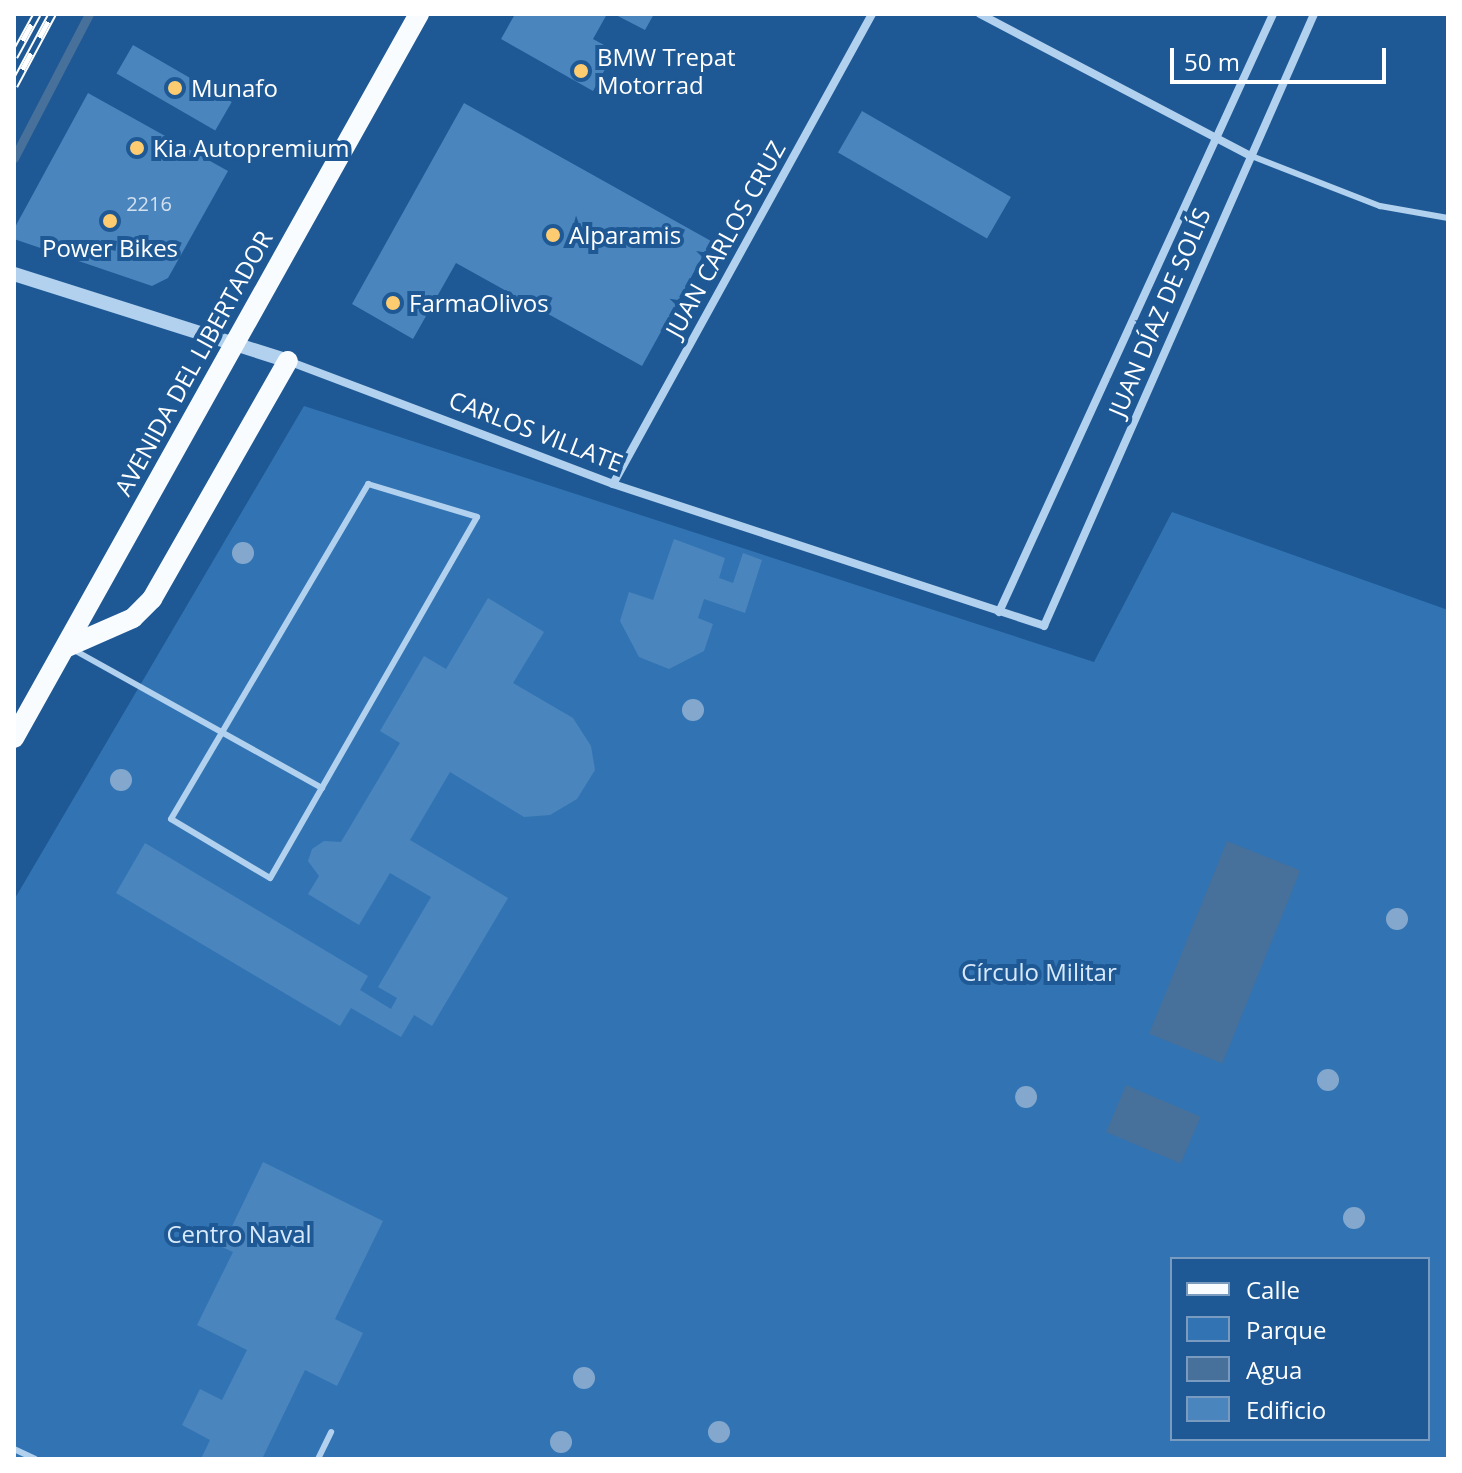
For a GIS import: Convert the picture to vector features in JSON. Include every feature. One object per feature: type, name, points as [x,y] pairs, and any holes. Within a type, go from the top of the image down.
[{"type":"main road","name":"AVENIDA DEL LIBERTADOR","points":[[14,738],[419,14]]},
{"type":"main road","points":[[67,647],[133,618],[152,599],[288,361]]},
{"type":"street","name":"JUAN CARLOS CRUZ","points":[[613,484],[872,14]]},
{"type":"street","points":[[980,14],[1249,155]]},
{"type":"street","name":"JUAN DÍAZ DE SOLÍS","points":[[999,612],[1273,14]]},
{"type":"street","name":"JUAN DÍAZ DE SOLÍS","points":[[1044,626],[1249,155],[1314,14]]},
{"type":"street","name":"CARLOS VILLATE","points":[[14,274],[234,342],[613,484],[1044,626]]},
{"type":"lane","points":[[1249,155],[1380,206],[1448,218]]},
{"type":"lane","points":[[368,484],[477,517],[322,788],[270,878],[171,819],[368,484]]},
{"type":"lane","points":[[67,647],[322,788]]},
{"type":"lane","points":[[318,1459],[331,1432]]},
{"type":"lane","points":[[14,1449],[35,1459]]},
{"type":"green space","name":"Círculo Militar","points":[[304,406],[1094,662],[1172,512],[1448,610],[1448,1459],[14,1459],[14,900]]},
{"type":"water","points":[[1227,841],[1300,871],[1222,1063],[1149,1034]]},
{"type":"water","points":[[1126,1085],[1201,1117],[1181,1164],[1106,1132]]},
{"type":"building","name":"BMW Trepat Motorrad","points":[[515,14],[607,14],[593,39],[615,51],[593,91],[501,39]]},
{"type":"building","points":[[614,14],[654,14],[645,30]]},
{"type":"building","name":"Munafo","points":[[133,45],[232,102],[215,131],[116,74]]},
{"type":"building","points":[[88,93],[228,171],[168,278],[152,286],[14,239],[14,229]]},
{"type":"building","name":"Alparamis","points":[[464,103],[711,241],[642,366],[456,263],[413,339],[352,304]]},
{"type":"building","points":[[862,111],[1011,197],[987,239],[838,153]]},
{"type":"building","points":[[674,539],[725,558],[719,578],[733,583],[743,553],[762,560],[745,613],[704,599],[698,618],[713,624],[704,651],[669,669],[639,657],[620,621],[629,592],[653,600]]},
{"type":"building","points":[[488,598],[544,632],[513,683],[573,718],[591,746],[595,770],[577,799],[550,815],[524,817],[450,772],[410,840],[508,898],[432,1026],[414,1015],[401,1037],[351,1008],[340,1026],[116,893],[145,843],[368,976],[360,990],[391,1009],[397,998],[378,987],[431,897],[390,873],[359,925],[308,894],[319,876],[308,861],[312,849],[324,841],[341,842],[400,743],[380,731],[424,656],[446,669]]},
{"type":"building","points":[[263,1162],[383,1221],[335,1319],[363,1333],[337,1386],[305,1370],[262,1459],[201,1459],[210,1440],[182,1425],[200,1389],[222,1400],[247,1350],[197,1325],[233,1252],[222,1247]]},
{"type":"waterway","points":[[14,158],[89,14]]},
{"type":"railway","points":[[14,56],[37,14]]},
{"type":"railway","points":[[14,85],[52,14]]},
{"type":"place","name":"BMW Trepat Motorrad","points":[[581,71]]},
{"type":"place","name":"Munafo","points":[[175,88]]},
{"type":"place","name":"Kia Autopremium","points":[[137,148]]},
{"type":"place","name":"Power Bikes","points":[[110,221]]},
{"type":"place","name":"Alparamis","points":[[553,235]]},
{"type":"place","name":"FarmaOlivos","points":[[393,303]]},
{"type":"park label","name":"Centro Naval","points":[[239,1234]]}]
